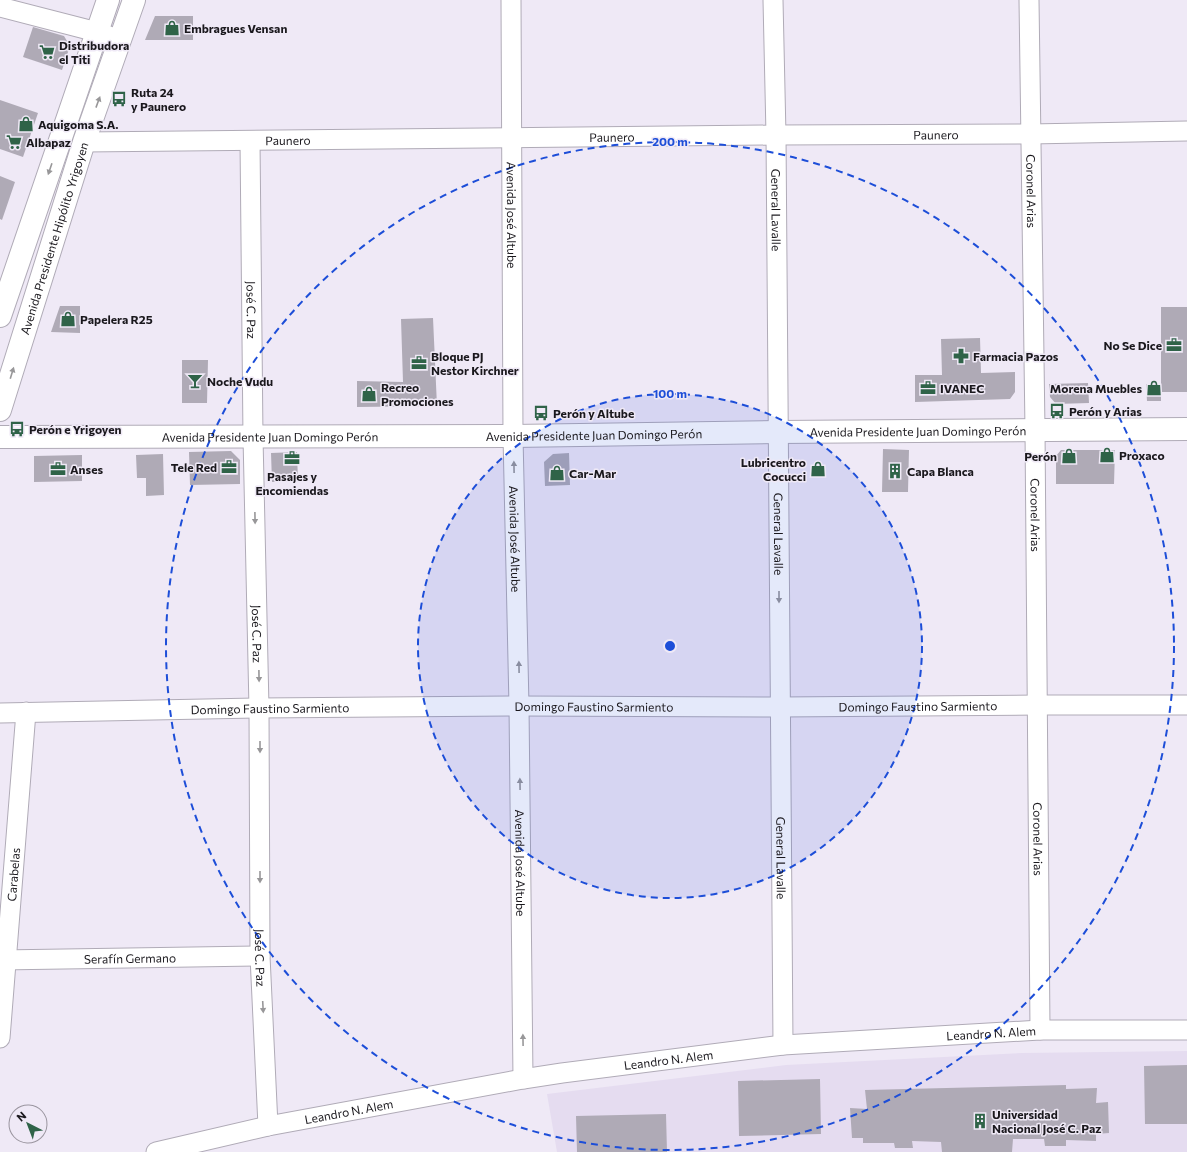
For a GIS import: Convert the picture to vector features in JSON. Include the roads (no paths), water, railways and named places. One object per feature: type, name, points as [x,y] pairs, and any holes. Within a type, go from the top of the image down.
[{"type":"main road","name":"Avenida Presidente Hipólito Yrigoyen","points":[[1,313],[108,0]]},
{"type":"main road","name":"Avenida Presidente Hipólito Yrigoyen","points":[[0,410],[84,142],[134,0]]},
{"type":"main road","name":"Avenida Presidente Juan Domingo Perón","points":[[0,437],[513,436],[778,432],[1187,429]]},
{"type":"street","name":"Avenida José Altube","points":[[511,0],[513,436],[520,706],[523,1079]]},
{"type":"street","name":"General Lavalle","points":[[773,0],[776,135],[783,1045]]},
{"type":"street","name":"Coronel Arias","points":[[1029,0],[1038,705],[1040,1030]]},
{"type":"street","points":[[0,7],[97,32],[121,40]]},
{"type":"street","name":"Paunero","points":[[84,142],[1030,134],[1187,131]]},
{"type":"street","name":"José C. Paz","points":[[250,141],[253,437],[259,708],[260,956],[268,1126]]},
{"type":"street","name":"Domingo Faustino Sarmiento","points":[[0,713],[259,708],[520,706],[780,707],[1187,705]]},
{"type":"street","name":"Carabelas","points":[[0,1038],[4,960],[26,712]]},
{"type":"street","name":"Serafín Germano","points":[[4,960],[260,956]]},
{"type":"street","name":"Leandro N. Alem","points":[[156,1152],[268,1126],[562,1072],[783,1045],[1040,1030],[1187,1030]]},
{"type":"place","name":"Embragues Vensan","points":[[172,28]]},
{"type":"place","name":"Distribudora el Titi","points":[[47,52]]},
{"type":"place","name":"Ruta 24 y Paunero","points":[[119,99]]},
{"type":"place","name":"Aquigoma S.A.","points":[[26,124]]},
{"type":"place","name":"Albapaz","points":[[14,142]]},
{"type":"place","name":"Papelera R25","points":[[68,319]]},
{"type":"place","name":"No Se Dice","points":[[1174,345]]},
{"type":"place","name":"Farmacia Pazos","points":[[961,356]]},
{"type":"place","name":"Bloque PJ Nestor Kirchner","points":[[419,363]]},
{"type":"place","name":"Noche Vudu","points":[[195,381]]},
{"type":"place","name":"IVANEC","points":[[928,388]]},
{"type":"place","name":"Morena Muebles","points":[[1154,388]]},
{"type":"place","name":"Recreo Promociones","points":[[369,394]]},
{"type":"place","name":"Perón y Arias","points":[[1057,411]]},
{"type":"place","name":"Perón y Altube","points":[[541,413]]},
{"type":"place","name":"Perón e Yrigoyen","points":[[17,429]]},
{"type":"place","name":"Proxaco","points":[[1107,455]]},
{"type":"place","name":"Perón","points":[[1069,456]]},
{"type":"place","name":"Pasajes y Encomiendas","points":[[292,458]]},
{"type":"place","name":"Tele Red","points":[[229,467]]},
{"type":"place","name":"Anses","points":[[58,469]]},
{"type":"place","name":"Lubricentro Cocucci","points":[[818,469]]},
{"type":"place","name":"Capa Blanca","points":[[895,471]]},
{"type":"place","name":"Car-Mar","points":[[557,473]]},
{"type":"place","name":"Universidad Nacional José C. Paz","points":[[980,1121]]}]
